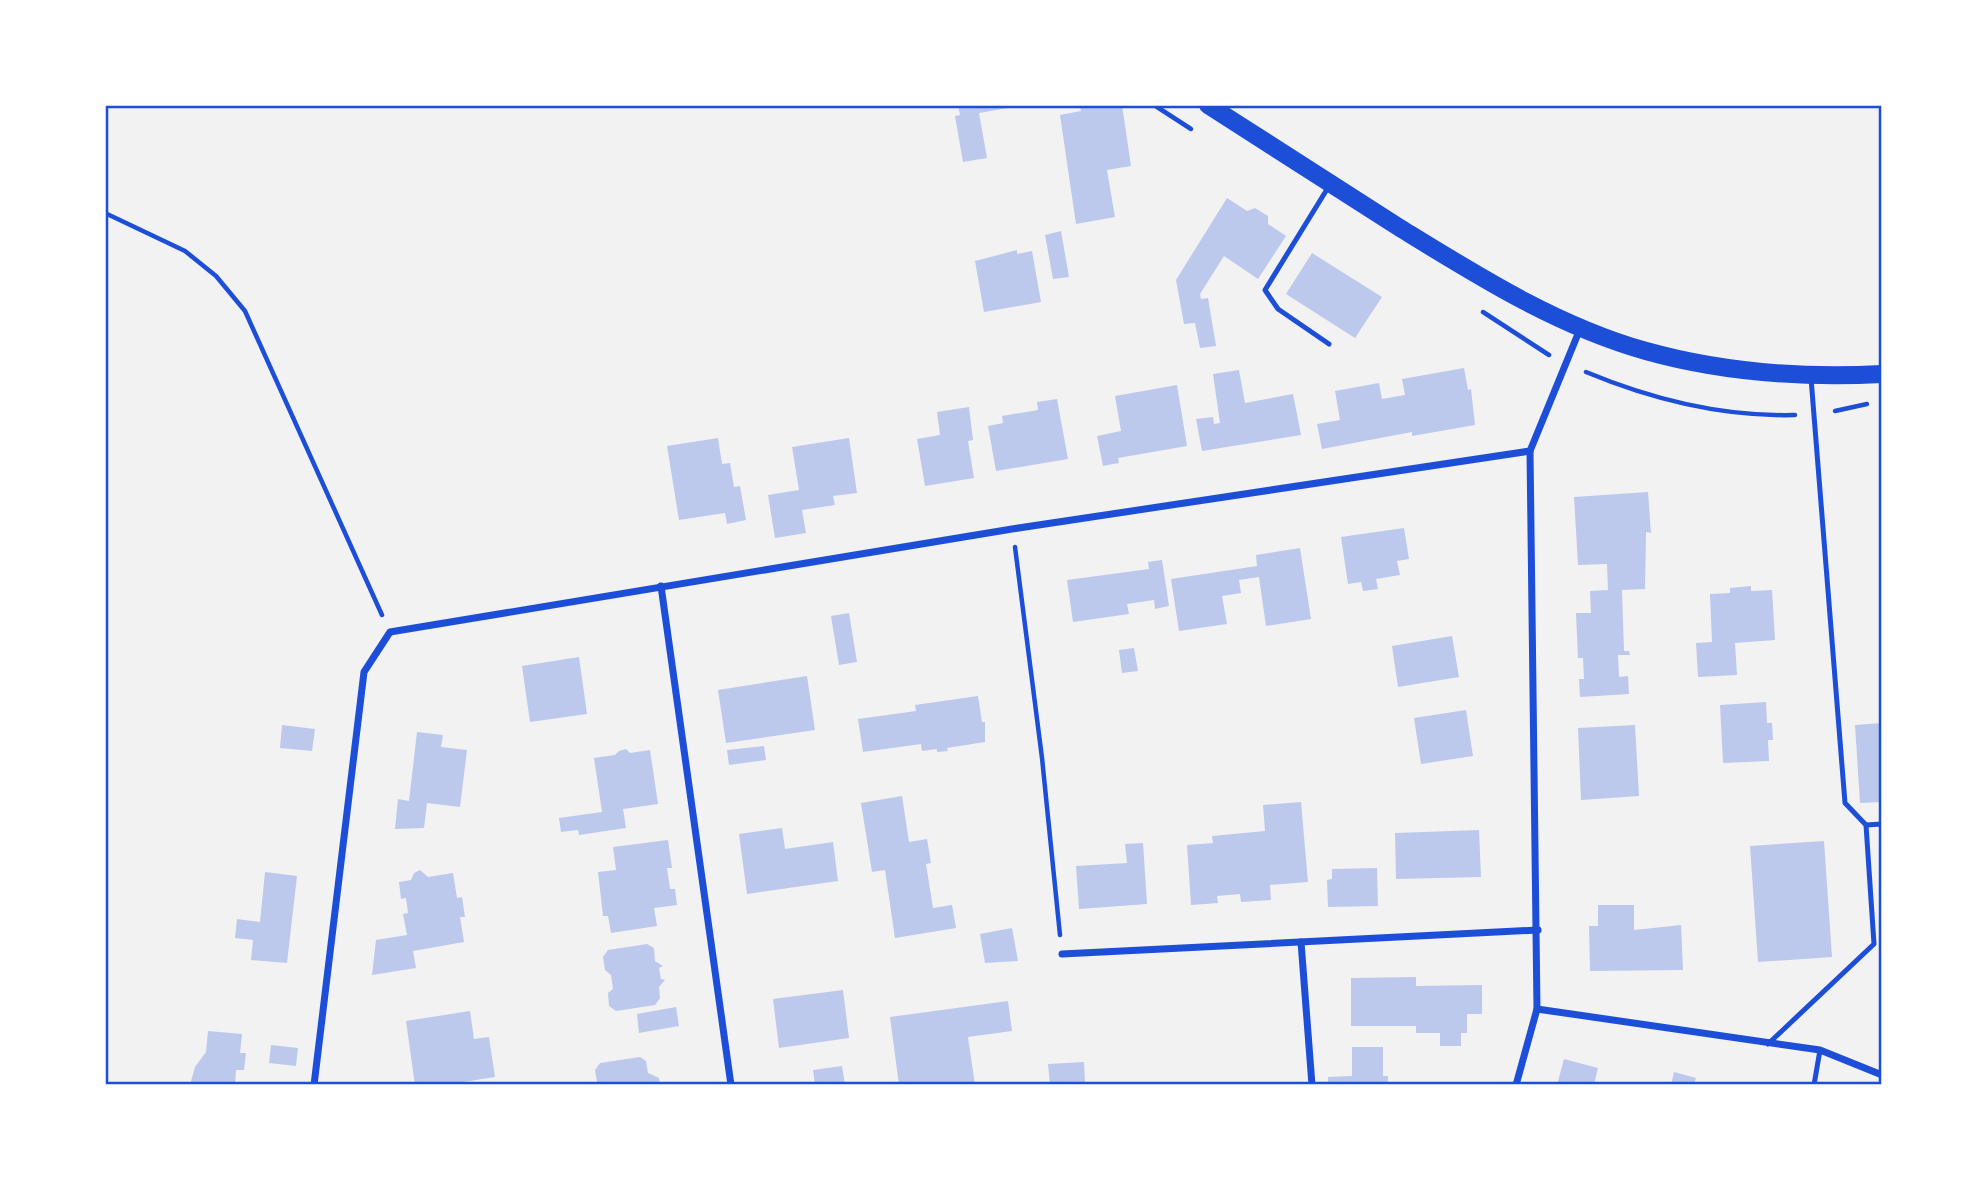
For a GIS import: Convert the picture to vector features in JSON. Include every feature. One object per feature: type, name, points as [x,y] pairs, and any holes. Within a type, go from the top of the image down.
[{"type":"main road","points":[[1208,105],[1508,293],[1580,328],[1646,351],[1712,366],[1811,375],[1882,374]]},
{"type":"street","points":[[1516,1085],[1537,1009],[1530,450],[1580,328]]},
{"type":"street","points":[[314,1085],[364,672],[390,632],[1012,529],[1530,450]]},
{"type":"street","points":[[662,586],[731,1085]]},
{"type":"street","points":[[1062,954],[1538,930]]},
{"type":"street","points":[[1301,943],[1312,1085]]},
{"type":"street","points":[[1537,1009],[1820,1051],[1882,1075]]},
{"type":"lane","points":[[1329,344],[1278,309],[1265,290],[1331,184]]},
{"type":"lane","points":[[1768,1044],[1874,944],[1866,825],[1845,803],[1811,375]]},
{"type":"lane","points":[[1866,825],[1882,824]]},
{"type":"lane","points":[[1814,1085],[1820,1051]]},
{"type":"path","points":[[105,213],[185,251],[216,276],[245,311],[390,632]]},
{"type":"path","points":[[1565,364],[1620,386],[1698,407],[1783,416],[1816,415],[1872,404]]},
{"type":"path","points":[[1012,529],[1042,758],[1062,954]]},
{"type":"building","points":[[958,105],[1020,106],[979,113],[987,158],[963,162],[955,116],[960,115]]},
{"type":"building","points":[[1080,105],[1101,105],[1101,108],[1122,105],[1131,166],[1107,170],[1115,217],[1076,224],[1060,115],[1081,111]]},
{"type":"building","points":[[1227,198],[1247,211],[1255,208],[1268,216],[1268,224],[1286,236],[1258,279],[1224,256],[1200,294],[1201,299],[1208,298],[1216,346],[1200,348],[1195,323],[1184,324],[1176,280]]},
{"type":"building","points":[[1061,231],[1069,277],[1053,279],[1045,235]]},
{"type":"building","points":[[1017,250],[1017,254],[1032,251],[1041,302],[984,312],[975,261]]},
{"type":"building","points":[[1312,253],[1382,297],[1355,338],[1286,294]]},
{"type":"building","points":[[1464,368],[1468,390],[1471,389],[1475,425],[1412,436],[1412,432],[1322,449],[1317,424],[1340,420],[1335,391],[1379,383],[1382,399],[1405,395],[1402,379]]},
{"type":"building","points":[[1239,370],[1245,403],[1293,394],[1301,435],[1202,451],[1196,419],[1213,417],[1214,424],[1220,423],[1213,374]]},
{"type":"building","points":[[1177,385],[1187,446],[1118,458],[1119,463],[1103,466],[1097,436],[1121,431],[1115,396]]},
{"type":"building","points":[[1057,399],[1068,459],[996,471],[988,426],[1003,423],[1002,416],[1038,410],[1037,402]]},
{"type":"building","points":[[969,407],[973,440],[968,441],[974,478],[925,486],[917,439],[940,435],[937,412]]},
{"type":"building","points":[[718,438],[722,464],[730,463],[734,487],[740,486],[746,520],[727,524],[725,513],[679,520],[667,446]]},
{"type":"building","points":[[849,438],[857,493],[833,496],[835,505],[802,510],[806,533],[775,538],[768,495],[799,490],[792,447]]},
{"type":"building","points":[[1648,492],[1651,533],[1646,532],[1645,589],[1622,590],[1624,651],[1629,651],[1630,655],[1618,655],[1619,677],[1628,676],[1629,694],[1580,697],[1579,679],[1584,679],[1583,658],[1578,658],[1576,613],[1591,613],[1590,591],[1608,590],[1607,564],[1578,565],[1574,497]]},
{"type":"building","points":[[1404,528],[1409,559],[1397,561],[1400,575],[1376,579],[1378,589],[1363,591],[1361,582],[1348,584],[1341,537]]},
{"type":"building","points":[[1300,548],[1311,619],[1266,626],[1259,577],[1239,580],[1241,593],[1222,596],[1227,624],[1179,631],[1171,579],[1257,566],[1256,555]]},
{"type":"building","points":[[1162,560],[1169,606],[1155,609],[1154,600],[1127,604],[1129,614],[1073,622],[1067,580],[1149,569],[1148,562]]},
{"type":"building","points":[[1751,586],[1751,591],[1772,590],[1775,640],[1735,643],[1737,675],[1698,677],[1696,643],[1712,642],[1710,594],[1730,593],[1730,588]]},
{"type":"building","points":[[849,613],[857,662],[839,665],[831,616]]},
{"type":"building","points":[[1452,636],[1459,677],[1398,687],[1392,646]]},
{"type":"building","points":[[1134,648],[1138,671],[1122,673],[1119,650]]},
{"type":"building","points":[[579,657],[587,714],[530,722],[522,666]]},
{"type":"building","points":[[807,676],[815,730],[726,743],[718,690]]},
{"type":"building","points":[[978,696],[982,722],[985,722],[985,742],[937,752],[937,749],[922,751],[921,744],[863,752],[858,719],[916,711],[915,705]]},
{"type":"building","points":[[1766,702],[1767,723],[1772,723],[1773,740],[1768,740],[1769,761],[1723,763],[1720,705]]},
{"type":"building","points":[[1466,710],[1473,756],[1421,764],[1414,718]]},
{"type":"building","points":[[1882,723],[1882,802],[1860,803],[1855,725]]},
{"type":"building","points":[[282,725],[315,729],[312,751],[280,748]]},
{"type":"building","points":[[1635,725],[1639,796],[1581,800],[1578,728]]},
{"type":"building","points":[[417,732],[443,735],[441,747],[467,750],[460,807],[427,803],[424,828],[395,829],[398,799],[409,801]]},
{"type":"building","points":[[764,746],[766,760],[729,765],[727,750]]},
{"type":"building","points":[[626,749],[630,753],[650,750],[658,804],[623,809],[626,828],[579,835],[578,830],[561,832],[559,818],[602,812],[594,758],[615,755]]},
{"type":"building","points":[[902,796],[909,842],[927,839],[931,863],[926,864],[933,908],[952,905],[956,928],[895,938],[885,870],[872,872],[861,803]]},
{"type":"building","points":[[1301,802],[1308,882],[1270,885],[1271,900],[1241,902],[1240,894],[1217,896],[1218,903],[1191,905],[1187,845],[1213,843],[1212,836],[1265,831],[1263,805]]},
{"type":"building","points":[[782,828],[785,849],[833,842],[838,881],[747,894],[739,834]]},
{"type":"building","points":[[1479,830],[1481,877],[1396,879],[1395,833]]},
{"type":"building","points":[[668,840],[672,868],[667,868],[670,889],[675,889],[677,905],[654,908],[657,926],[611,933],[608,916],[603,916],[598,872],[616,870],[613,847]]},
{"type":"building","points":[[1824,841],[1832,957],[1758,962],[1750,846]]},
{"type":"building","points":[[1143,843],[1147,904],[1079,909],[1076,866],[1127,863],[1125,844]]},
{"type":"building","points":[[1377,868],[1378,906],[1328,907],[1327,880],[1332,879],[1332,869]]},
{"type":"building","points":[[420,870],[428,877],[453,873],[457,898],[462,897],[465,917],[460,917],[464,942],[413,951],[416,968],[372,975],[376,940],[407,935],[403,914],[408,913],[406,898],[401,899],[399,882],[411,880],[414,873]]},
{"type":"building","points":[[265,872],[297,876],[287,963],[251,960],[253,940],[235,938],[237,919],[260,922]]},
{"type":"building","points":[[1598,905],[1634,905],[1634,930],[1681,925],[1683,970],[1590,971],[1589,926],[1598,926]]},
{"type":"building","points":[[1012,928],[1018,961],[985,963],[980,934]]},
{"type":"building","points":[[647,944],[654,948],[655,961],[663,966],[659,968],[661,979],[665,980],[659,987],[660,998],[655,1005],[616,1011],[609,1006],[608,993],[613,989],[611,975],[605,970],[603,957],[608,950]]},
{"type":"building","points":[[1416,977],[1416,986],[1482,985],[1482,1014],[1467,1014],[1467,1033],[1461,1033],[1461,1046],[1440,1046],[1440,1033],[1416,1033],[1416,1026],[1351,1026],[1351,978]]},
{"type":"building","points":[[843,990],[849,1038],[779,1048],[773,999]]},
{"type":"building","points":[[1008,1001],[1012,1031],[968,1037],[975,1085],[899,1085],[890,1017]]},
{"type":"building","points":[[676,1007],[679,1026],[639,1033],[637,1014]]},
{"type":"building","points":[[470,1011],[474,1039],[489,1037],[495,1077],[444,1085],[415,1085],[406,1021]]},
{"type":"building","points":[[208,1031],[242,1034],[240,1053],[246,1053],[244,1070],[236,1070],[235,1085],[190,1085],[195,1067],[206,1052]]},
{"type":"building","points":[[271,1045],[298,1048],[296,1066],[269,1063]]},
{"type":"building","points":[[1352,1047],[1383,1047],[1383,1076],[1388,1076],[1388,1085],[1328,1085],[1328,1077],[1352,1076]]},
{"type":"building","points":[[640,1057],[646,1061],[648,1073],[659,1078],[660,1085],[590,1085],[597,1082],[595,1070],[600,1063]]},
{"type":"building","points":[[1564,1059],[1598,1068],[1594,1085],[1557,1085]]},
{"type":"building","points":[[1084,1062],[1085,1082],[1094,1082],[1094,1085],[1050,1085],[1048,1064]]},
{"type":"building","points":[[842,1066],[845,1085],[815,1085],[813,1070]]},
{"type":"building","points":[[1674,1072],[1696,1078],[1694,1085],[1671,1085]]}]
